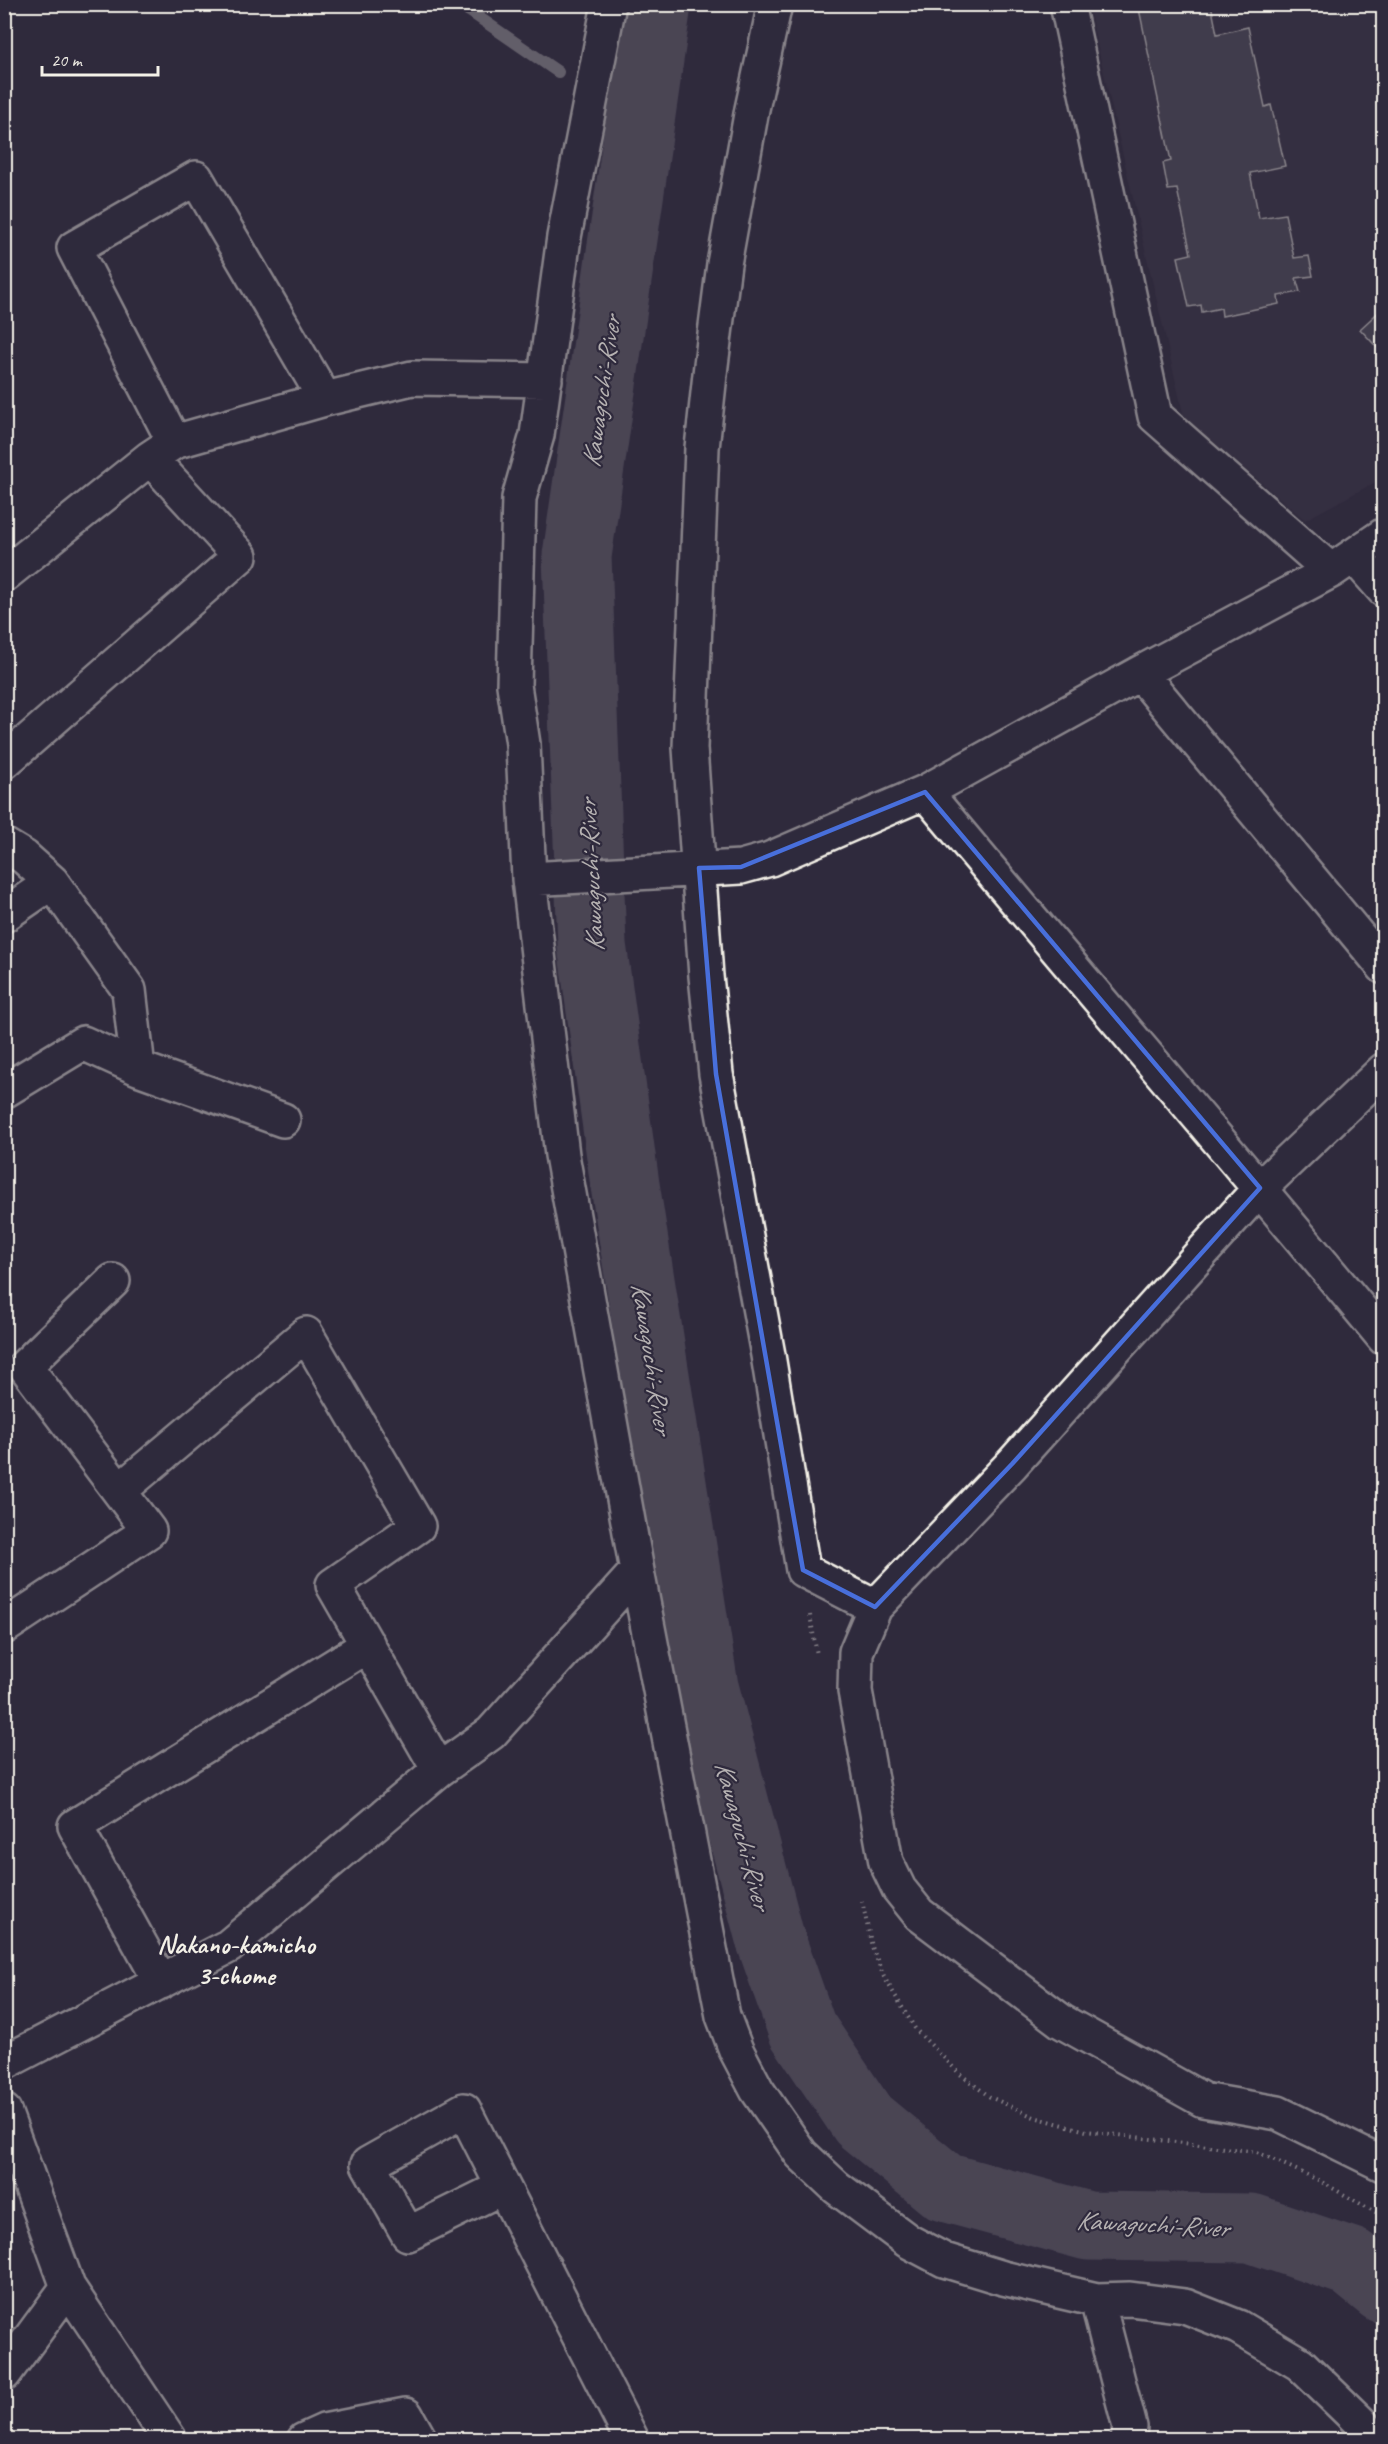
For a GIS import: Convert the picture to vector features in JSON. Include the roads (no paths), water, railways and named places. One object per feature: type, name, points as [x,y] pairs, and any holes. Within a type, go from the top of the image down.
[{"type":"street","points":[[609,4],[564,237],[537,435],[519,498],[514,685],[523,744],[562,1155],[637,1570],[723,2016],[736,2050],[757,2090],[801,2154],[836,2187],[908,2241],[944,2260],[993,2275],[1097,2300],[1130,2299],[1185,2306],[1238,2327],[1300,2364],[1361,2423],[1374,2439]]},
{"type":"street","points":[[775,4],[752,109],[724,264],[702,448],[690,747],[691,869],[716,1074],[768,1355],[803,1570],[875,1607]]},
{"type":"street","points":[[1067,4],[1155,417],[1342,563],[1383,590]]},
{"type":"street","points":[[4,762],[240,556],[162,450],[74,248],[196,178],[325,399]]},
{"type":"street","points":[[4,575],[162,450],[325,399],[412,378],[545,380]]},
{"type":"street","points":[[534,878],[741,867],[770,859],[925,792],[1342,563],[1383,535]]},
{"type":"street","points":[[1140,673],[1383,967]]},
{"type":"street","points":[[925,792],[1094,995],[1260,1188],[1383,1338]]},
{"type":"street","points":[[4,845],[24,857],[52,882],[129,990],[138,1068]]},
{"type":"street","points":[[4,915],[52,882]]},
{"type":"street","points":[[4,1091],[83,1043],[138,1068],[283,1120]]},
{"type":"street","points":[[1383,1070],[1260,1188],[1012,1464],[875,1607],[856,1652],[855,1691],[886,1862],[899,1889],[919,1914],[1061,2021],[1203,2100],[1278,2113],[1383,2165]]},
{"type":"street","points":[[4,1627],[149,1531],[25,1366],[113,1281]]},
{"type":"street","points":[[119,1491],[306,1334],[418,1526],[333,1586],[439,1770]]},
{"type":"street","points":[[4,2063],[229,1946],[439,1770],[491,1732],[637,1570]]},
{"type":"street","points":[[161,1982],[75,1826],[368,1645]]},
{"type":"street","points":[[4,2111],[68,2287],[170,2439]]},
{"type":"street","points":[[503,2187],[632,2439]]},
{"type":"street","points":[[4,2374],[68,2287]]},
{"type":"street","points":[[1097,2300],[1130,2427],[1128,2439]]},
{"type":"street","points":[[304,2439],[324,2431],[405,2415],[420,2439]]},
{"type":"waterway","points":[[457,4],[558,72]]},
{"type":"waterway","name":"Kawaguchi-River","points":[[657,4],[577,556],[592,945],[625,1185],[704,1687],[770,1938],[802,2029],[863,2120],[944,2187],[1088,2226],[1251,2228],[1351,2262],[1384,2289]]},
{"type":"district","name":"Nakano-kamicho 3-chome","points":[[236,1960]]}]
